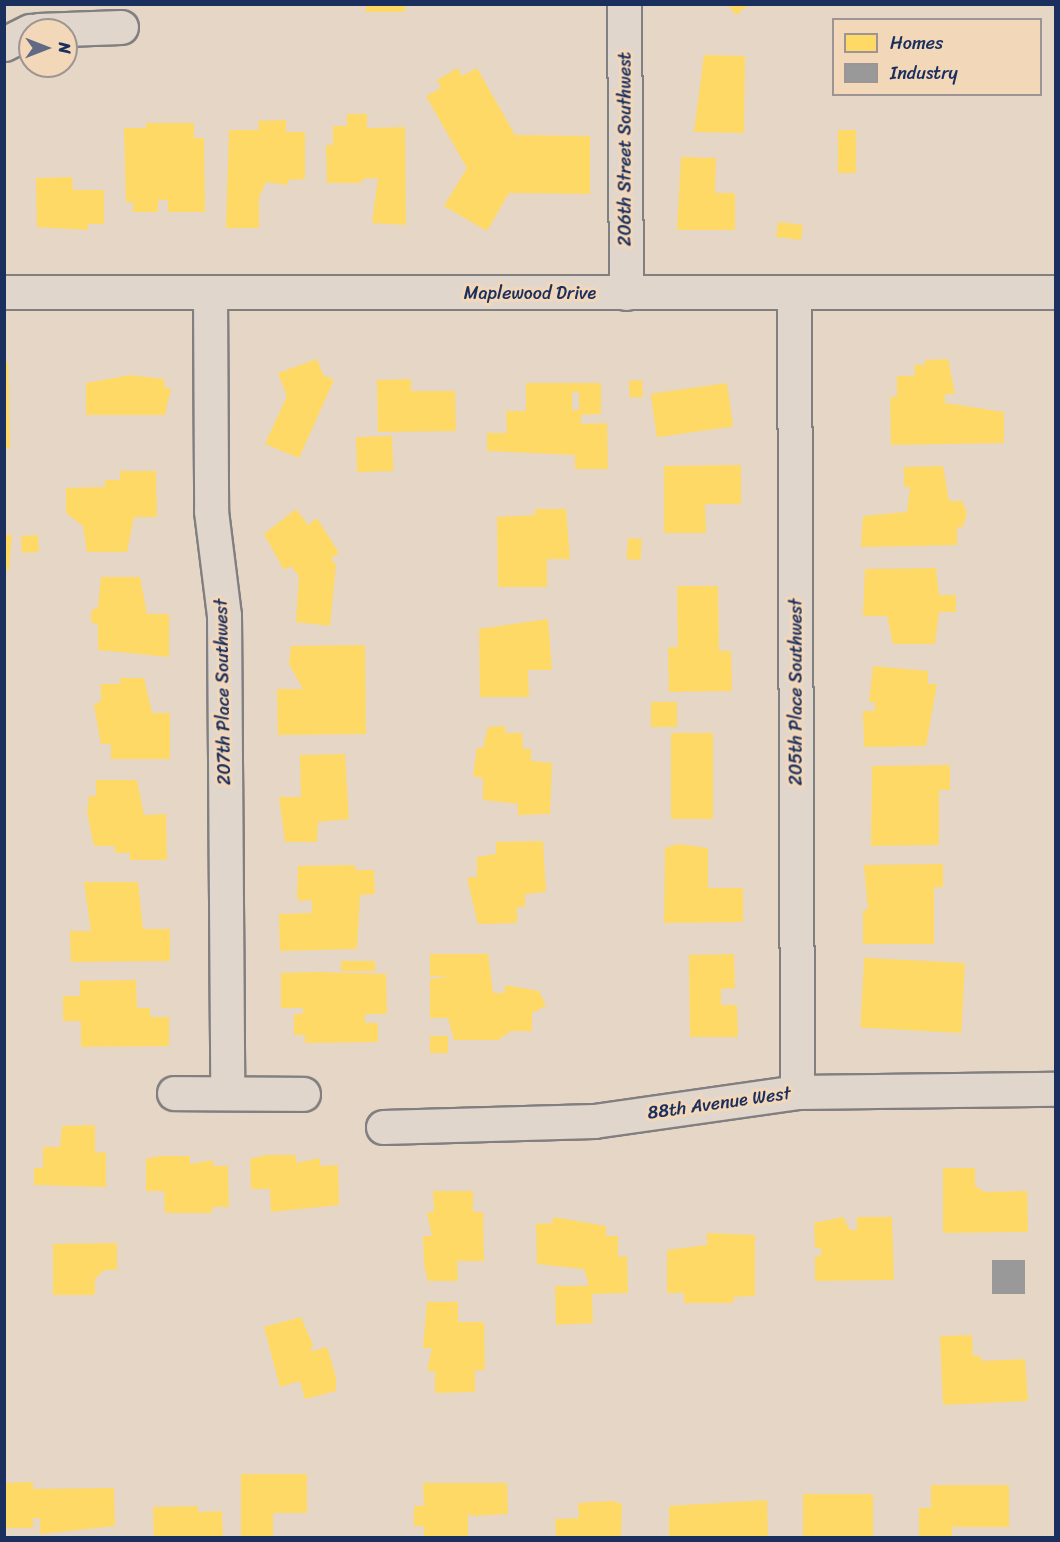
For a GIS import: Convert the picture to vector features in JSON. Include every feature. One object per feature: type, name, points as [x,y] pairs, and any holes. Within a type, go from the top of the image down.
[{"type":"street","name":"206th Street Southwest","points":[[624,4],[626,293]]},
{"type":"street","points":[[78,29],[121,27]]},
{"type":"street","points":[[4,44],[18,37]]},
{"type":"street","name":"Maplewood Drive","points":[[4,292],[1056,292]]},
{"type":"street","name":"207th Place Southwest","points":[[210,292],[211,511],[224,615],[227,1094]]},
{"type":"street","name":"205th Place Southwest","points":[[794,293],[797,1092]]},
{"type":"street","name":"88th Avenue West","points":[[382,1127],[594,1121],[797,1092],[1056,1089]]},
{"type":"street","points":[[174,1094],[303,1094]]},
{"type":"building: Homes","points":[[366,4],[405,4],[405,12],[366,12]]},
{"type":"building: Homes","points":[[727,4],[750,4],[736,15]]},
{"type":"building: Homes","points":[[704,55],[745,56],[744,133],[694,132]]},
{"type":"building: Homes","points":[[458,68],[462,76],[477,68],[515,135],[590,136],[590,194],[509,193],[487,231],[444,206],[467,168],[426,96],[441,88],[437,80]]},
{"type":"building: Homes","points":[[347,114],[367,114],[367,128],[405,127],[406,225],[372,223],[378,178],[362,179],[362,183],[327,183],[326,145],[333,145],[333,126],[347,126]]},
{"type":"building: Homes","points":[[286,120],[286,132],[305,132],[305,179],[288,180],[288,185],[266,182],[259,197],[259,228],[226,228],[229,130],[259,130],[258,121]]},
{"type":"building: Homes","points":[[146,123],[194,123],[194,138],[204,138],[205,212],[168,212],[168,200],[158,200],[158,212],[133,212],[133,202],[126,202],[124,128],[146,128]]},
{"type":"building: Homes","points":[[838,130],[856,130],[856,173],[838,173]]},
{"type":"building: Homes","points":[[681,157],[716,158],[715,193],[735,193],[735,230],[677,230]]},
{"type":"building: Homes","points":[[72,177],[73,190],[104,190],[104,224],[88,224],[88,230],[37,227],[36,178]]},
{"type":"building: Homes","points":[[778,222],[803,225],[801,240],[776,237]]},
{"type":"building: Homes","points":[[317,359],[323,375],[334,380],[299,458],[265,444],[287,396],[278,373]]},
{"type":"building: Homes","points":[[948,359],[955,394],[945,394],[945,403],[1004,412],[1004,443],[891,445],[890,397],[897,397],[897,376],[915,376],[914,365],[925,365],[925,360]]},
{"type":"building: Homes","points":[[8,362],[10,448],[4,448],[4,363]]},
{"type":"building: Homes","points":[[130,375],[164,379],[165,388],[171,388],[165,415],[86,415],[86,383]]},
{"type":"building: Homes","points":[[411,379],[411,391],[455,391],[456,431],[378,432],[377,380]]},
{"type":"building: Homes","points":[[642,380],[643,397],[630,398],[629,381]]},
{"type":"building: Homes","points":[[526,383],[601,383],[601,414],[581,415],[581,424],[607,423],[608,469],[575,469],[575,455],[487,451],[487,433],[507,433],[506,411],[526,411]],"holes":[[[572,392],[579,392],[579,410],[572,410]]]},
{"type":"building: Homes","points":[[727,383],[733,427],[657,437],[651,394]]},
{"type":"building: Homes","points":[[392,436],[393,471],[357,472],[356,437]]},
{"type":"building: Homes","points":[[741,465],[741,504],[705,504],[706,533],[664,533],[664,466]]},
{"type":"building: Homes","points":[[943,466],[949,501],[962,501],[967,513],[963,527],[957,527],[957,545],[861,547],[863,516],[907,512],[910,487],[904,487],[904,467]]},
{"type":"building: Homes","points":[[120,471],[156,471],[157,517],[134,517],[127,552],[87,552],[83,526],[66,513],[66,488],[105,487],[105,480],[120,480]]},
{"type":"building: Homes","points":[[296,509],[308,525],[317,518],[339,553],[331,559],[336,565],[330,626],[296,622],[299,576],[291,566],[284,570],[264,534]]},
{"type":"building: Homes","points":[[535,509],[566,509],[570,559],[547,559],[547,587],[498,587],[497,517],[535,515]]},
{"type":"building: Homes","points":[[4,535],[12,535],[9,570],[4,570]]},
{"type":"building: Homes","points":[[38,535],[39,552],[22,553],[21,536]]},
{"type":"building: Homes","points":[[628,538],[642,539],[641,560],[627,559]]},
{"type":"building: Homes","points":[[936,568],[939,595],[956,595],[956,612],[939,612],[935,644],[893,644],[887,616],[863,616],[865,569]]},
{"type":"building: Homes","points":[[101,577],[140,577],[147,614],[169,614],[169,657],[98,650],[98,625],[91,622],[91,611],[98,607]]},
{"type":"building: Homes","points":[[677,586],[718,586],[719,651],[731,651],[732,691],[669,692],[668,647],[678,647]]},
{"type":"building: Homes","points":[[548,619],[552,670],[528,670],[529,697],[480,697],[479,629]]},
{"type":"building: Homes","points":[[365,645],[366,734],[278,735],[277,689],[303,689],[289,664],[291,646]]},
{"type":"building: Homes","points":[[873,666],[928,671],[928,684],[937,684],[926,746],[864,747],[863,711],[875,711],[875,702],[869,702]]},
{"type":"building: Homes","points":[[120,678],[144,678],[152,713],[170,713],[170,759],[111,759],[111,744],[101,744],[94,705],[101,701],[101,684],[120,684]]},
{"type":"building: Homes","points":[[651,702],[677,702],[677,727],[651,727]]},
{"type":"building: Homes","points":[[505,726],[505,733],[522,733],[523,749],[531,749],[531,761],[552,763],[550,814],[518,815],[518,804],[483,800],[483,778],[473,776],[477,748],[483,748],[488,727]]},
{"type":"building: Homes","points":[[671,733],[713,733],[713,819],[671,819]]},
{"type":"building: Homes","points":[[345,754],[349,819],[318,822],[317,842],[285,842],[279,797],[301,797],[300,755]]},
{"type":"building: Homes","points":[[950,765],[950,790],[939,790],[939,845],[871,846],[872,766]]},
{"type":"building: Homes","points":[[96,780],[137,780],[144,815],[166,814],[167,860],[130,860],[130,853],[115,853],[115,846],[94,846],[87,812],[89,796],[96,796]]},
{"type":"building: Homes","points":[[543,841],[546,892],[525,894],[525,907],[517,907],[517,923],[478,924],[467,878],[477,877],[477,857],[496,854],[496,842]]},
{"type":"building: Homes","points":[[678,844],[708,848],[708,888],[743,888],[743,922],[664,923],[665,848]]},
{"type":"building: Homes","points":[[943,864],[943,887],[934,887],[934,944],[863,944],[863,910],[868,910],[864,865]]},
{"type":"building: Homes","points":[[355,865],[355,870],[374,870],[375,894],[360,895],[357,949],[280,951],[279,914],[312,913],[312,900],[299,901],[297,896],[298,866]]},
{"type":"building: Homes","points":[[84,882],[138,882],[143,929],[170,929],[170,961],[71,962],[70,931],[91,931]]},
{"type":"building: Homes","points":[[430,954],[488,954],[493,993],[505,993],[505,985],[539,991],[546,1006],[532,1013],[532,1031],[511,1031],[498,1040],[454,1040],[448,1018],[430,1018],[430,979],[449,976],[430,976]]},
{"type":"building: Homes","points":[[734,954],[735,988],[721,989],[721,1005],[737,1005],[738,1037],[690,1037],[689,955]]},
{"type":"building: Homes","points":[[864,958],[965,963],[961,1033],[860,1028]]},
{"type":"building: Homes","points":[[341,961],[375,961],[375,971],[341,971]]},
{"type":"building: Homes","points":[[281,973],[386,974],[387,1014],[365,1014],[365,1023],[378,1023],[378,1042],[305,1043],[305,1035],[294,1035],[294,1014],[303,1014],[303,1008],[281,1008]]},
{"type":"building: Homes","points":[[136,980],[137,1008],[150,1008],[150,1017],[169,1017],[169,1046],[81,1047],[81,1021],[63,1021],[63,996],[80,996],[80,981]]},
{"type":"building: Homes","points":[[430,1036],[448,1036],[448,1053],[430,1053]]},
{"type":"building: Homes","points":[[95,1125],[95,1153],[106,1152],[106,1187],[34,1185],[34,1168],[43,1168],[43,1147],[60,1147],[62,1126]]},
{"type":"building: Homes","points":[[266,1155],[296,1155],[296,1163],[320,1158],[320,1166],[338,1165],[339,1205],[271,1212],[270,1189],[251,1189],[250,1159]]},
{"type":"building: Homes","points":[[159,1156],[190,1156],[190,1164],[213,1160],[213,1166],[228,1166],[229,1207],[212,1207],[212,1213],[165,1213],[164,1191],[146,1191],[146,1159]]},
{"type":"building: Homes","points":[[943,1168],[975,1168],[975,1186],[985,1192],[1027,1191],[1028,1232],[943,1233]]},
{"type":"building: Homes","points":[[433,1191],[473,1191],[473,1212],[483,1212],[484,1261],[457,1261],[458,1281],[428,1281],[424,1265],[423,1236],[432,1236],[427,1212],[434,1212]]},
{"type":"building: Homes","points":[[553,1217],[606,1226],[606,1236],[618,1236],[618,1257],[627,1256],[628,1293],[592,1294],[593,1323],[556,1325],[555,1286],[588,1286],[588,1281],[584,1269],[537,1264],[536,1224],[553,1223]]},
{"type":"building: Homes","points":[[843,1217],[850,1230],[857,1230],[857,1217],[892,1217],[894,1280],[815,1281],[815,1256],[821,1256],[821,1248],[815,1248],[814,1223]]},
{"type":"building: Homes","points":[[707,1233],[755,1235],[755,1296],[733,1297],[734,1303],[684,1303],[684,1293],[667,1293],[667,1250],[707,1245]]},
{"type":"building: Homes","points":[[117,1243],[117,1270],[104,1270],[95,1279],[95,1295],[53,1295],[53,1244]]},
{"type":"building: Homes","points":[[427,1302],[458,1302],[458,1322],[484,1322],[485,1370],[475,1370],[475,1392],[435,1393],[435,1371],[427,1371],[432,1348],[423,1348]]},
{"type":"building: Homes","points":[[301,1317],[313,1345],[310,1352],[327,1347],[336,1377],[336,1391],[305,1399],[300,1381],[280,1387],[264,1327]]},
{"type":"building: Homes","points":[[972,1335],[973,1356],[981,1356],[981,1361],[1025,1359],[1028,1401],[943,1405],[940,1336]]},
{"type":"building: Homes","points":[[241,1474],[307,1474],[307,1513],[273,1513],[273,1538],[241,1538]]},
{"type":"building: Homes","points":[[33,1482],[33,1489],[114,1488],[115,1526],[40,1534],[40,1518],[33,1518],[33,1528],[4,1528],[4,1483]]},
{"type":"building: Homes","points":[[423,1483],[507,1483],[508,1514],[471,1516],[468,1512],[468,1538],[424,1538],[424,1526],[414,1526],[414,1506],[424,1506]]},
{"type":"building: Homes","points":[[931,1485],[1009,1485],[1009,1527],[952,1527],[952,1538],[919,1538],[919,1508],[931,1508]]},
{"type":"building: Homes","points":[[803,1494],[873,1494],[873,1538],[803,1538]]},
{"type":"building: Homes","points":[[767,1500],[768,1538],[669,1538],[669,1506]]},
{"type":"building: Homes","points":[[613,1501],[622,1504],[621,1538],[556,1538],[555,1519],[579,1518],[578,1503]]},
{"type":"building: Homes","points":[[198,1506],[198,1512],[222,1511],[223,1538],[154,1538],[153,1507]]},
{"type":"building: Industry","points":[[992,1260],[1025,1260],[1025,1294],[992,1294]]}]
